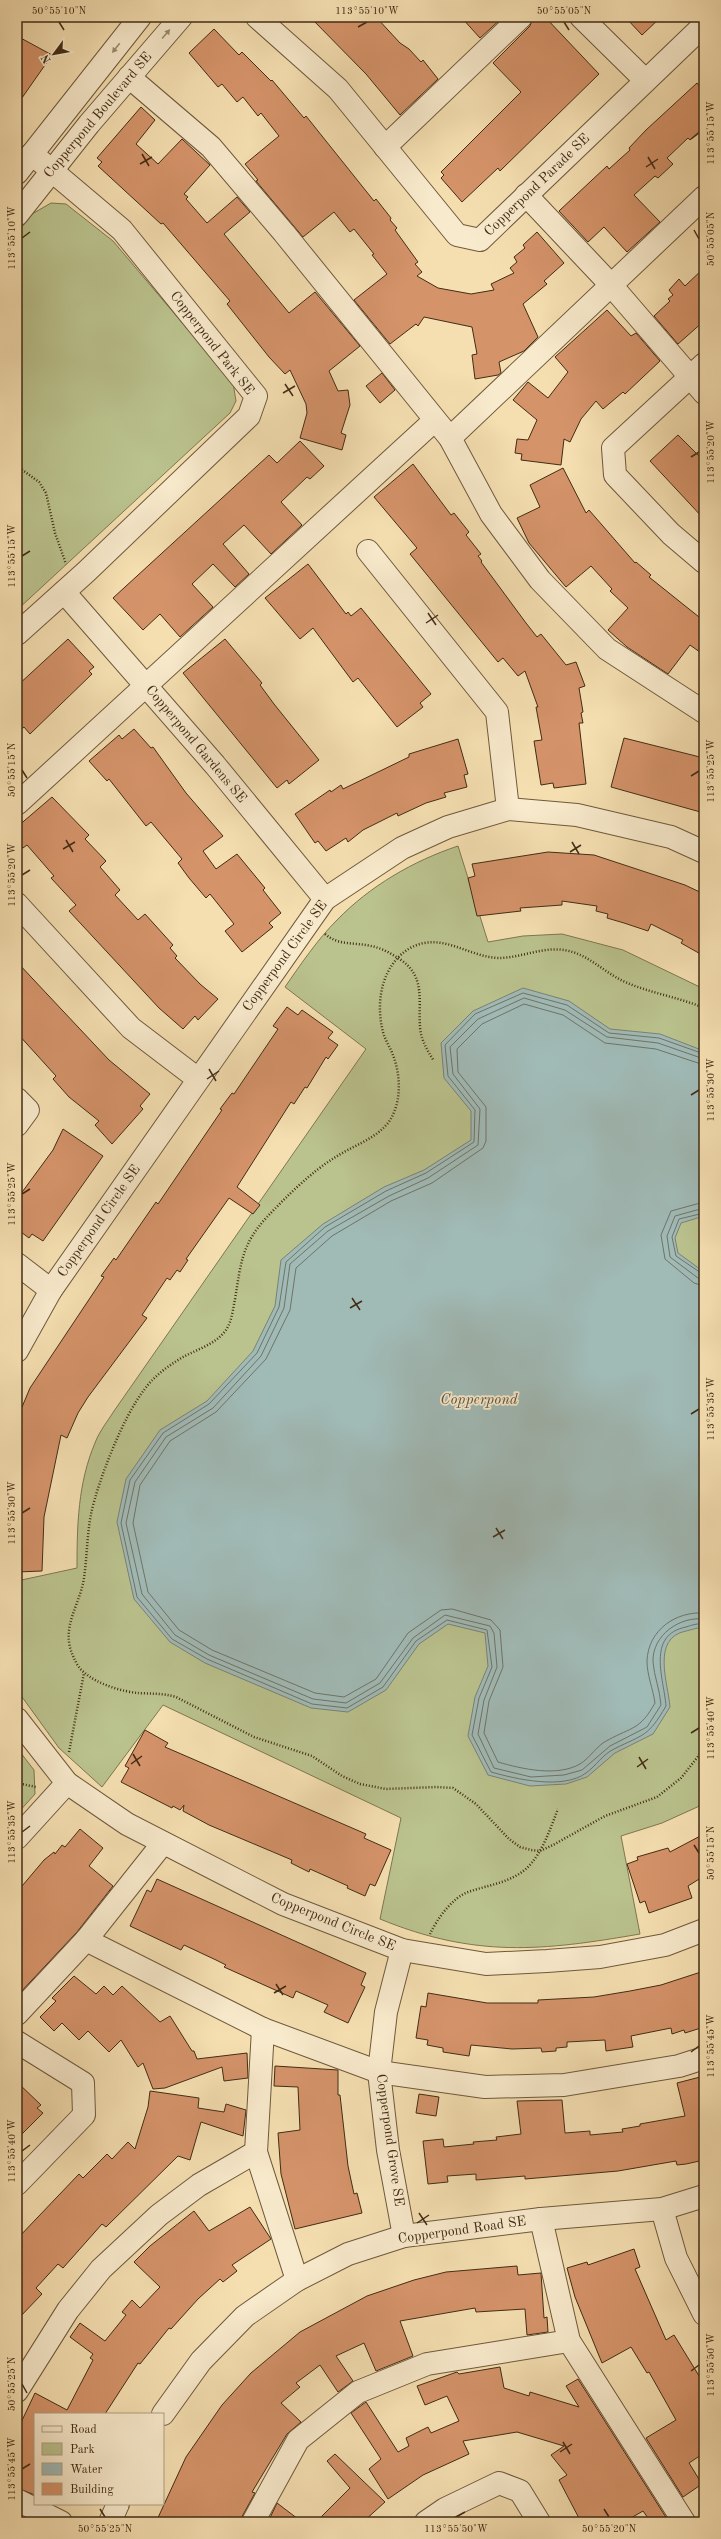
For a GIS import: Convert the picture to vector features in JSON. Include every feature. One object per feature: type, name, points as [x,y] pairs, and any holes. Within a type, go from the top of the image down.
[{"type":"street","name":"Copperpond Boulevard SE","points":[[23,161],[140,17]]},
{"type":"street","name":"Copperpond Boulevard SE","points":[[17,215],[129,77],[181,17]]},
{"type":"street","name":"Copperpond Parade SE","points":[[257,17],[338,89],[457,235],[480,240],[526,194],[704,25]]},
{"type":"street","points":[[385,147],[521,17]]},
{"type":"street","points":[[581,17],[645,80]]},
{"type":"street","points":[[129,77],[211,147],[450,438],[491,514],[540,580],[607,649],[704,712]]},
{"type":"street","name":"Copperpond Park SE","points":[[17,634],[64,592],[249,416],[256,396],[122,230],[52,170],[23,161]]},
{"type":"street","points":[[526,194],[612,285],[697,370],[704,393]]},
{"type":"street","points":[[450,438],[704,197]]},
{"type":"street","points":[[697,370],[613,448],[615,475],[671,534],[704,562]]},
{"type":"street","points":[[17,804],[435,420]]},
{"type":"street","points":[[368,551],[496,712],[508,809]]},
{"type":"street","name":"Copperpond Gardens SE","points":[[64,592],[215,765],[325,899]]},
{"type":"street","name":"Copperpond Circle SE","points":[[17,1351],[52,1290],[325,899],[402,848],[448,827],[508,809],[577,815],[671,837],[704,852]]},
{"type":"street","points":[[17,904],[131,1028],[198,1079]]},
{"type":"street","points":[[17,1099],[28,1110],[17,1126]]},
{"type":"street","points":[[17,1264],[52,1290]]},
{"type":"street","name":"Copperpond Circle SE","points":[[17,1719],[67,1783],[127,1824],[283,1904],[402,1950],[486,1964],[600,1957],[665,1945],[704,1930]]},
{"type":"street","points":[[17,1838],[67,1783]]},
{"type":"street","points":[[17,2014],[86,1940],[163,1843]]},
{"type":"street","points":[[86,1940],[263,2029],[379,2072],[485,2087],[564,2085],[679,2066],[704,2058]]},
{"type":"street","name":"Copperpond Grove SE","points":[[402,1950],[386,2012],[379,2072],[388,2150],[404,2236]]},
{"type":"street","points":[[263,2029],[256,2152],[297,2280]]},
{"type":"street","points":[[17,2042],[83,2083],[84,2115],[17,2184]]},
{"type":"street","points":[[17,2391],[68,2310],[101,2269],[159,2214],[188,2193],[256,2152]]},
{"type":"street","name":"Copperpond Road SE","points":[[164,2413],[201,2361],[245,2316],[297,2280],[348,2254],[404,2236],[541,2219],[662,2209],[704,2196]]},
{"type":"street","points":[[662,2209],[676,2258],[704,2314]]},
{"type":"street","points":[[541,2219],[569,2341],[684,2522]]},
{"type":"street","points":[[253,2522],[298,2440],[358,2392],[428,2364],[569,2341]]},
{"type":"street","points":[[426,2522],[445,2509],[499,2482],[520,2491],[539,2522]]},
{"type":"street","points":[[17,2500],[61,2522]]},
{"type":"street","points":[[110,2522],[118,2505]]},
{"type":"path","points":[[17,466],[39,482],[46,493],[55,533],[68,568]]},
{"type":"path","points":[[321,931],[335,942],[371,946],[397,957],[406,964],[418,982],[421,999],[421,1034],[434,1061]]},
{"type":"path","points":[[704,1008],[629,983],[591,961],[567,950],[552,949],[498,958],[450,944],[435,942],[417,945],[397,957],[386,976],[379,1004],[382,1030],[394,1057],[399,1086],[398,1098],[391,1117],[372,1137],[330,1160],[257,1228],[245,1246],[232,1316],[225,1330],[211,1343],[177,1361],[152,1381],[141,1393],[116,1446],[92,1509],[84,1579],[68,1628],[70,1649],[84,1673],[125,1691],[163,1693],[186,1701],[254,1737],[312,1756],[342,1776],[360,1784],[395,1790],[436,1787],[453,1788],[476,1804],[515,1844],[526,1849],[540,1851],[605,1816],[657,1797],[681,1778],[704,1749]]},
{"type":"path","points":[[66,1756],[73,1733],[84,1673]]},
{"type":"path","points":[[17,1783],[37,1787]]},
{"type":"path","points":[[427,1954],[430,1933],[455,1901],[468,1893],[502,1882],[518,1874],[528,1866],[540,1851],[558,1809]]},
{"type":"green space","points":[[51,203],[66,204],[113,241],[233,383],[236,401],[230,413],[17,610],[17,233],[32,214]]},
{"type":"green space","name":"Copperpond","points":[[458,846],[488,942],[523,936],[562,934],[623,950],[704,989],[704,1804],[662,1823],[621,1836],[640,1934],[605,1940],[540,1947],[509,1948],[447,1940],[414,1932],[380,1919],[401,1818],[163,1705],[102,1787],[59,1748],[17,1690],[17,1581],[77,1568],[78,1520],[82,1489],[89,1458],[103,1427],[366,1049],[285,987],[323,936],[337,920],[364,896],[409,867]]},
{"type":"green space","points":[[17,1748],[34,1770],[35,1794],[17,1814]]},
{"type":"water","name":"Copperpond","points":[[523,988],[569,1001],[610,1029],[660,1034],[704,1051],[704,1216],[681,1223],[675,1238],[678,1253],[704,1272],[704,1628],[686,1631],[675,1635],[668,1642],[664,1663],[670,1707],[653,1734],[615,1753],[587,1777],[566,1784],[530,1786],[488,1775],[468,1736],[475,1697],[488,1666],[485,1633],[448,1624],[419,1644],[386,1690],[348,1712],[311,1708],[205,1663],[170,1642],[134,1599],[117,1522],[126,1479],[160,1430],[207,1401],[253,1351],[275,1306],[281,1260],[323,1224],[384,1187],[424,1170],[471,1140],[471,1111],[444,1078],[441,1043],[473,1011]]},
{"type":"building","points":[[310,17],[376,17],[400,43],[409,49],[421,62],[423,60],[438,79],[400,115],[366,74]]},
{"type":"building","points":[[461,17],[503,17],[480,38]]},
{"type":"building","points":[[533,17],[545,17],[599,74],[500,171],[498,168],[462,202],[441,178],[444,175],[441,172],[521,92],[493,63],[530,26]]},
{"type":"building","points":[[625,17],[661,17],[642,35]]},
{"type":"building","points":[[214,29],[239,55],[242,52],[271,81],[272,80],[304,118],[306,116],[374,201],[376,199],[391,218],[390,220],[397,228],[395,230],[418,262],[415,264],[422,272],[417,276],[438,288],[471,294],[494,290],[491,284],[514,273],[510,268],[517,262],[514,257],[525,248],[523,245],[537,232],[564,263],[544,281],[547,284],[523,304],[538,337],[524,351],[499,362],[501,373],[498,375],[475,379],[472,355],[477,354],[472,327],[424,317],[418,326],[416,324],[390,344],[354,300],[387,274],[372,255],[374,254],[354,229],[350,232],[334,212],[303,237],[256,181],[258,180],[245,164],[279,136],[261,113],[258,116],[243,97],[237,102],[222,84],[218,87],[189,53]]},
{"type":"building","points":[[17,36],[52,55],[17,105]]},
{"type":"building","points":[[697,83],[704,91],[704,127],[690,140],[688,138],[667,158],[673,164],[658,178],[655,176],[634,195],[660,222],[627,252],[604,227],[588,242],[559,211],[607,166],[609,169],[630,150],[629,148],[646,130]]},
{"type":"building","points":[[141,107],[155,120],[136,144],[158,164],[182,139],[210,165],[184,194],[188,197],[186,199],[207,223],[237,197],[250,212],[224,234],[289,313],[315,292],[360,346],[329,371],[338,391],[348,390],[350,405],[341,433],[346,435],[342,450],[300,438],[307,413],[306,404],[290,370],[285,374],[269,357],[227,304],[230,301],[163,223],[161,224],[98,166],[102,162],[97,158]]},
{"type":"building","points":[[704,268],[704,321],[678,344],[654,316],[670,301],[668,299],[673,295],[669,290],[679,279],[685,286]]},
{"type":"building","points":[[607,310],[631,336],[636,333],[660,361],[625,394],[623,392],[603,409],[596,401],[581,419],[570,442],[564,439],[561,465],[521,460],[522,454],[515,453],[517,439],[528,440],[537,420],[513,400],[528,382],[548,398],[568,372],[555,357]]},
{"type":"building","points":[[382,373],[395,390],[380,403],[366,386]]},
{"type":"building","points":[[678,435],[704,461],[704,519],[650,461]]},
{"type":"building","points":[[300,441],[324,466],[310,479],[307,477],[281,502],[302,525],[271,554],[244,525],[223,544],[249,574],[235,587],[213,564],[192,584],[213,607],[180,637],[160,614],[143,630],[113,598],[269,455],[277,463]]},
{"type":"building","points":[[413,464],[451,515],[454,513],[469,532],[466,535],[481,554],[478,556],[482,561],[481,562],[537,637],[541,634],[566,665],[576,662],[585,686],[579,688],[583,712],[581,713],[583,723],[579,723],[586,784],[554,788],[553,783],[541,785],[534,741],[542,740],[536,707],[538,707],[525,671],[518,676],[503,658],[498,662],[410,554],[417,548],[374,497]]},
{"type":"building","points":[[563,468],[586,513],[589,510],[635,563],[636,562],[651,575],[649,577],[704,621],[704,655],[690,645],[668,674],[627,647],[608,630],[628,608],[610,591],[612,589],[591,566],[566,587],[529,543],[517,518],[540,507],[530,485]]},
{"type":"building","points":[[308,564],[346,614],[348,612],[351,616],[361,608],[431,694],[420,703],[423,707],[397,727],[358,678],[353,682],[313,628],[300,639],[265,598]]},
{"type":"building","points":[[68,639],[94,667],[89,671],[92,674],[30,734],[24,727],[17,733],[17,686]]},
{"type":"building","points":[[225,639],[262,683],[260,685],[274,704],[319,760],[289,784],[287,780],[277,788],[183,673]]},
{"type":"building","points":[[134,729],[151,748],[153,747],[186,793],[223,836],[203,851],[216,869],[237,854],[265,888],[263,890],[281,913],[269,923],[273,927],[242,952],[225,931],[234,924],[210,894],[206,898],[189,878],[178,863],[182,859],[151,822],[146,826],[109,779],[107,781],[89,761],[119,735],[122,739]]},
{"type":"building","points":[[624,738],[704,758],[704,813],[611,787]]},
{"type":"building","points":[[458,739],[468,774],[464,775],[467,787],[444,793],[446,797],[426,803],[398,816],[397,813],[363,830],[348,842],[346,838],[326,851],[318,841],[315,843],[295,814],[330,790],[331,792],[341,785],[343,789],[409,757],[409,754]]},
{"type":"building","points":[[52,797],[89,835],[85,839],[106,861],[100,867],[120,890],[115,895],[138,920],[145,914],[173,945],[170,948],[177,956],[175,958],[200,984],[218,999],[198,1020],[195,1016],[183,1029],[159,1008],[69,911],[76,905],[51,878],[54,876],[27,845],[23,848],[17,841],[17,827]]},
{"type":"building","points":[[548,852],[594,855],[685,885],[704,894],[704,956],[681,943],[683,940],[651,924],[648,931],[607,918],[608,914],[596,911],[597,906],[562,901],[562,905],[520,908],[521,911],[477,916],[468,878],[475,876],[472,864]]},
{"type":"building","points":[[17,962],[109,1060],[150,1094],[140,1106],[143,1109],[112,1144],[95,1125],[99,1121],[69,1097],[53,1079],[56,1076],[17,1033]]},
{"type":"building","points":[[287,1007],[298,1015],[302,1010],[333,1032],[328,1038],[338,1045],[328,1059],[326,1057],[307,1088],[305,1087],[294,1104],[291,1102],[237,1187],[260,1205],[253,1214],[229,1198],[186,1259],[188,1260],[180,1272],[177,1270],[170,1280],[167,1278],[142,1315],[147,1318],[88,1397],[78,1413],[67,1438],[61,1435],[44,1517],[42,1571],[17,1572],[17,1419],[30,1388],[104,1277],[101,1276],[114,1258],[116,1260],[156,1202],[158,1204],[222,1110],[220,1109],[232,1093],[234,1094],[278,1029],[273,1026]]},
{"type":"building","points":[[63,1129],[103,1156],[43,1241],[32,1234],[29,1238],[17,1229],[17,1199],[53,1150]]},
{"type":"building","points":[[145,1730],[168,1743],[165,1747],[366,1834],[364,1838],[391,1850],[375,1886],[370,1884],[365,1896],[347,1888],[348,1886],[310,1869],[309,1872],[291,1863],[292,1860],[209,1825],[183,1811],[184,1805],[180,1810],[173,1806],[172,1808],[121,1782],[129,1768],[125,1766]]},
{"type":"building","points":[[80,1829],[103,1848],[89,1866],[113,1886],[77,1932],[17,1996],[17,1892],[44,1860],[54,1852],[55,1854],[62,1845],[65,1847]]},
{"type":"building","points":[[704,1834],[704,1876],[688,1886],[692,1898],[649,1913],[645,1901],[640,1903],[627,1864],[638,1860],[637,1857],[668,1848],[670,1852]]},
{"type":"building","points":[[157,1879],[366,1973],[361,1985],[365,1987],[348,2023],[324,2012],[328,2005],[296,1991],[293,1998],[224,1967],[226,1965],[184,1945],[181,1950],[130,1926],[147,1890],[151,1892]]},
{"type":"building","points":[[704,1971],[704,2027],[685,2033],[684,2030],[672,2034],[671,2028],[631,2036],[633,2047],[606,2051],[605,2040],[567,2042],[567,2047],[556,2048],[556,2051],[542,2052],[541,2048],[512,2049],[471,2045],[469,2056],[443,2052],[443,2048],[427,2045],[428,2040],[416,2038],[421,2006],[426,2007],[428,1993],[487,2003],[538,2003],[538,2000],[594,1997],[630,1991],[661,1985]]},
{"type":"building","points":[[74,1976],[96,1994],[104,1986],[113,1995],[122,1986],[160,2022],[170,2016],[192,2051],[194,2051],[197,2059],[247,2053],[248,2078],[224,2081],[222,2067],[165,2088],[153,2089],[143,2063],[138,2067],[121,2040],[109,2052],[88,2031],[79,2040],[62,2023],[54,2031],[40,2017],[56,2001],[52,1998]]},
{"type":"building","points":[[275,2066],[338,2070],[338,2095],[340,2095],[348,2166],[354,2194],[357,2193],[362,2213],[295,2229],[281,2174],[278,2133],[300,2130],[298,2087],[274,2086]]},
{"type":"building","points":[[704,2076],[704,2160],[677,2165],[676,2161],[618,2171],[525,2179],[525,2176],[476,2180],[476,2174],[447,2176],[448,2182],[428,2184],[423,2141],[443,2139],[444,2147],[474,2144],[473,2142],[497,2140],[496,2137],[521,2134],[517,2101],[562,2100],[565,2133],[590,2131],[590,2135],[623,2132],[622,2129],[640,2126],[640,2124],[685,2116],[677,2083]]},
{"type":"building","points":[[17,2082],[41,2105],[37,2108],[43,2113],[17,2139]]},
{"type":"building","points":[[150,2091],[199,2098],[198,2108],[224,2112],[226,2104],[246,2110],[243,2136],[201,2122],[190,2160],[178,2156],[106,2227],[102,2224],[63,2268],[58,2264],[36,2288],[42,2294],[17,2320],[17,2239],[79,2174],[83,2178],[107,2154],[112,2159],[128,2142],[135,2149],[148,2107]]},
{"type":"building","points":[[419,2094],[439,2097],[436,2116],[416,2113]]},
{"type":"building","points":[[250,2207],[271,2239],[232,2265],[237,2271],[223,2282],[220,2279],[198,2299],[171,2329],[169,2328],[140,2364],[138,2363],[106,2413],[34,2413],[34,2495],[17,2488],[17,2431],[35,2393],[67,2410],[93,2360],[90,2358],[93,2354],[70,2337],[80,2323],[105,2341],[126,2315],[122,2312],[132,2300],[140,2308],[160,2287],[134,2262],[150,2246],[194,2211],[209,2231]]},
{"type":"building","points":[[634,2249],[640,2267],[635,2269],[666,2340],[674,2335],[704,2384],[704,2453],[689,2463],[702,2484],[683,2497],[646,2438],[676,2420],[649,2372],[647,2373],[631,2347],[602,2363],[575,2297],[567,2268],[587,2262],[588,2265]]},
{"type":"building","points":[[517,2266],[518,2275],[541,2273],[544,2318],[547,2317],[548,2332],[527,2335],[525,2309],[476,2312],[475,2308],[400,2321],[413,2356],[376,2371],[364,2343],[336,2356],[353,2381],[338,2392],[320,2365],[296,2383],[300,2387],[281,2403],[301,2422],[287,2434],[252,2492],[255,2493],[239,2522],[156,2522],[186,2457],[222,2405],[251,2373],[300,2332],[367,2296],[414,2280],[446,2272]]},
{"type":"building","points":[[500,2367],[504,2388],[529,2396],[530,2392],[579,2407],[566,2386],[578,2379],[669,2522],[651,2522],[643,2511],[624,2522],[581,2522],[559,2480],[567,2475],[551,2455],[564,2446],[517,2432],[463,2441],[469,2454],[423,2475],[388,2499],[369,2469],[381,2459],[351,2413],[366,2402],[398,2452],[409,2446],[406,2438],[428,2427],[431,2433],[459,2421],[447,2396],[425,2405],[417,2386],[457,2372],[459,2374]]},
{"type":"building","points":[[335,2454],[385,2502],[363,2522],[316,2522],[350,2488],[327,2461]]},
{"type":"building","points":[[277,2503],[302,2522],[272,2522],[269,2520]]}]
